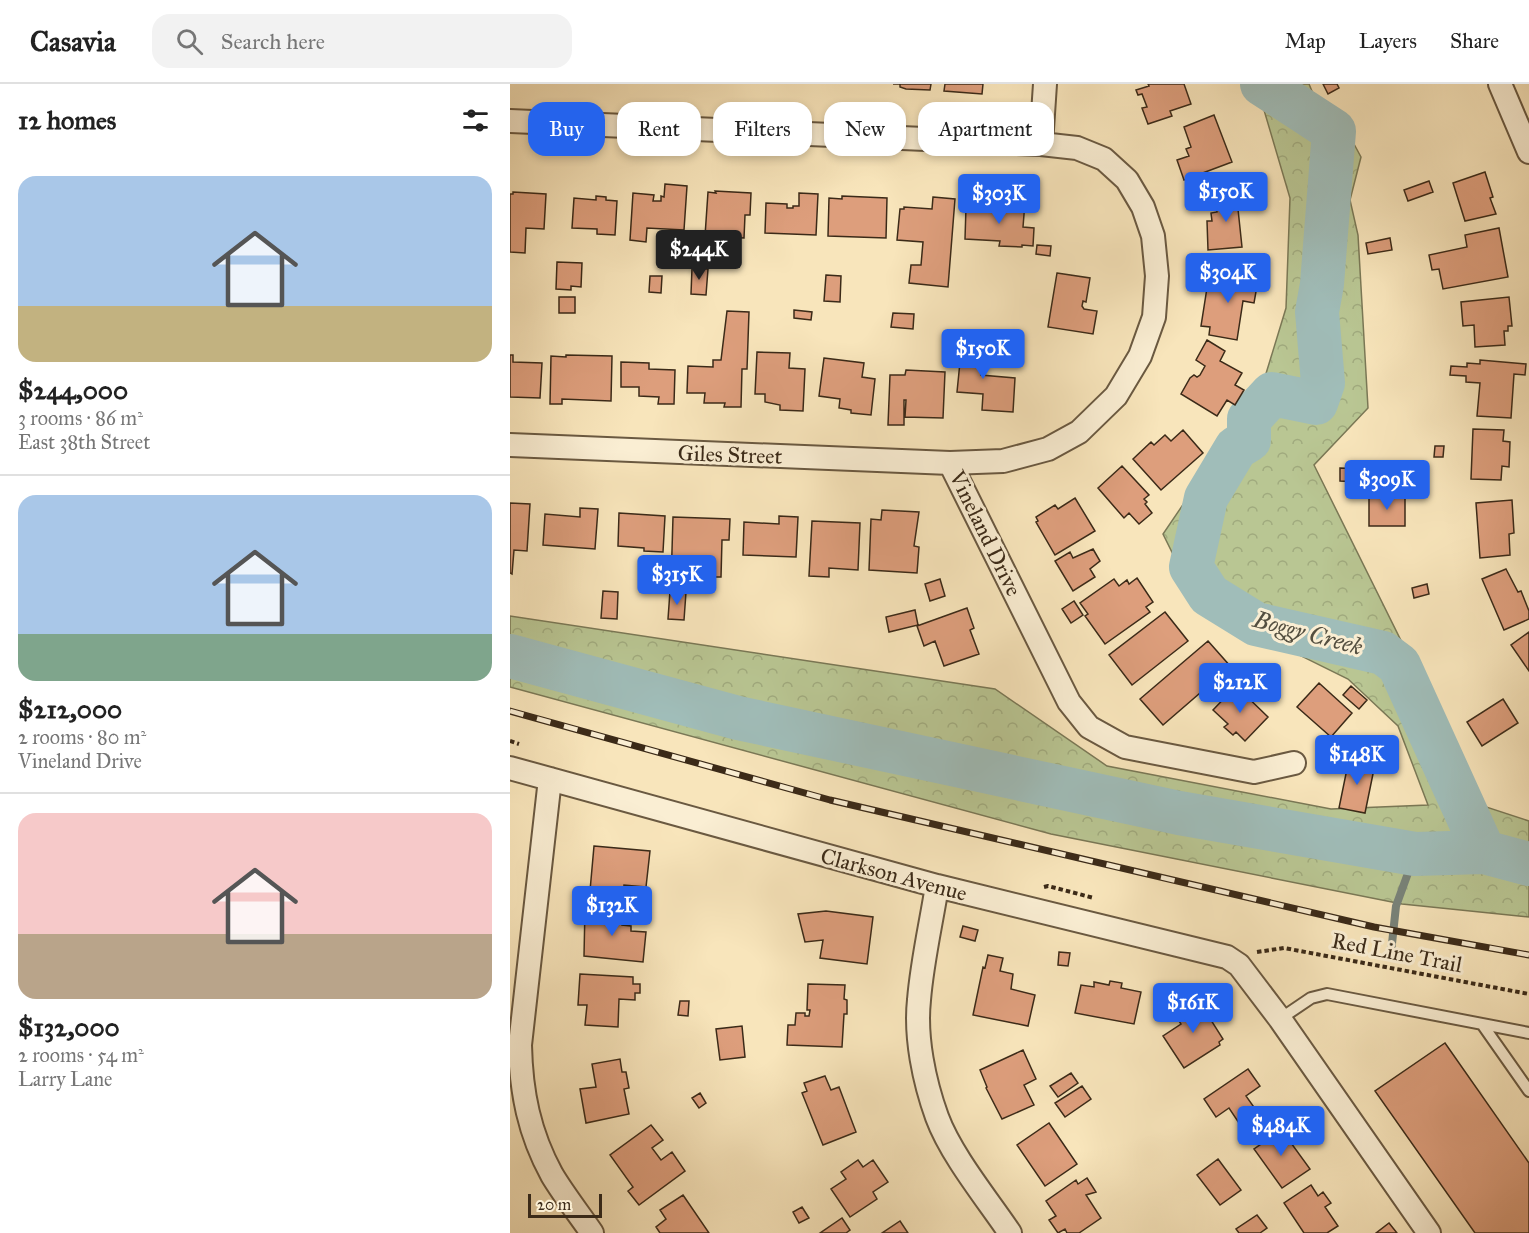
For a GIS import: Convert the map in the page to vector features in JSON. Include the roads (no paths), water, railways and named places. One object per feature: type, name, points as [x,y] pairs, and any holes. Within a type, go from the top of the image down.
[{"type":"street","points":[[1044,102],[1045,84]]},
{"type":"street","points":[[1500,84],[1529,152]]},
{"type":"street","name":"Vineland Drive","points":[[510,121],[918,139]]},
{"type":"street","name":"Vineland Drive","points":[[1054,145],[1077,148],[1104,159],[1127,180],[1143,207],[1153,236],[1157,276],[1154,317],[1140,356],[1116,396],[1079,432],[1048,449],[1003,461],[950,463],[1069,702],[1089,728],[1125,747],[1254,772],[1294,763]]},
{"type":"street","name":"Giles Street","points":[[510,446],[950,463]]},
{"type":"street","name":"Clarkson Avenue","points":[[510,768],[937,886],[1227,957],[1239,965],[1280,1019]]},
{"type":"street","points":[[550,778],[520,1045],[521,1080],[538,1146],[553,1176],[592,1233]]},
{"type":"street","points":[[937,886],[919,1001],[920,1043],[928,1083],[938,1118],[956,1153],[1010,1233]]},
{"type":"street","points":[[1280,1019],[1428,1233]]},
{"type":"lane","points":[[1280,1019],[1311,998],[1327,994],[1529,1033]]},
{"type":"lane","points":[[1482,1024],[1529,1091]]},
{"type":"waterway","name":"Boggy Creek","points":[[1262,84],[1334,131],[1322,284],[1317,312],[1323,383],[1316,403],[1272,394],[1249,419],[1249,440],[1236,448],[1206,498],[1191,567],[1209,595],[1256,624],[1383,653],[1399,665],[1484,852]]},
{"type":"waterway","points":[[510,656],[738,718],[1179,813],[1415,854],[1484,852],[1529,864]]},
{"type":"waterway","points":[[1391,953],[1396,906],[1415,854]]},
{"type":"railway","points":[[510,711],[830,800],[1374,927],[1529,955]]}]
